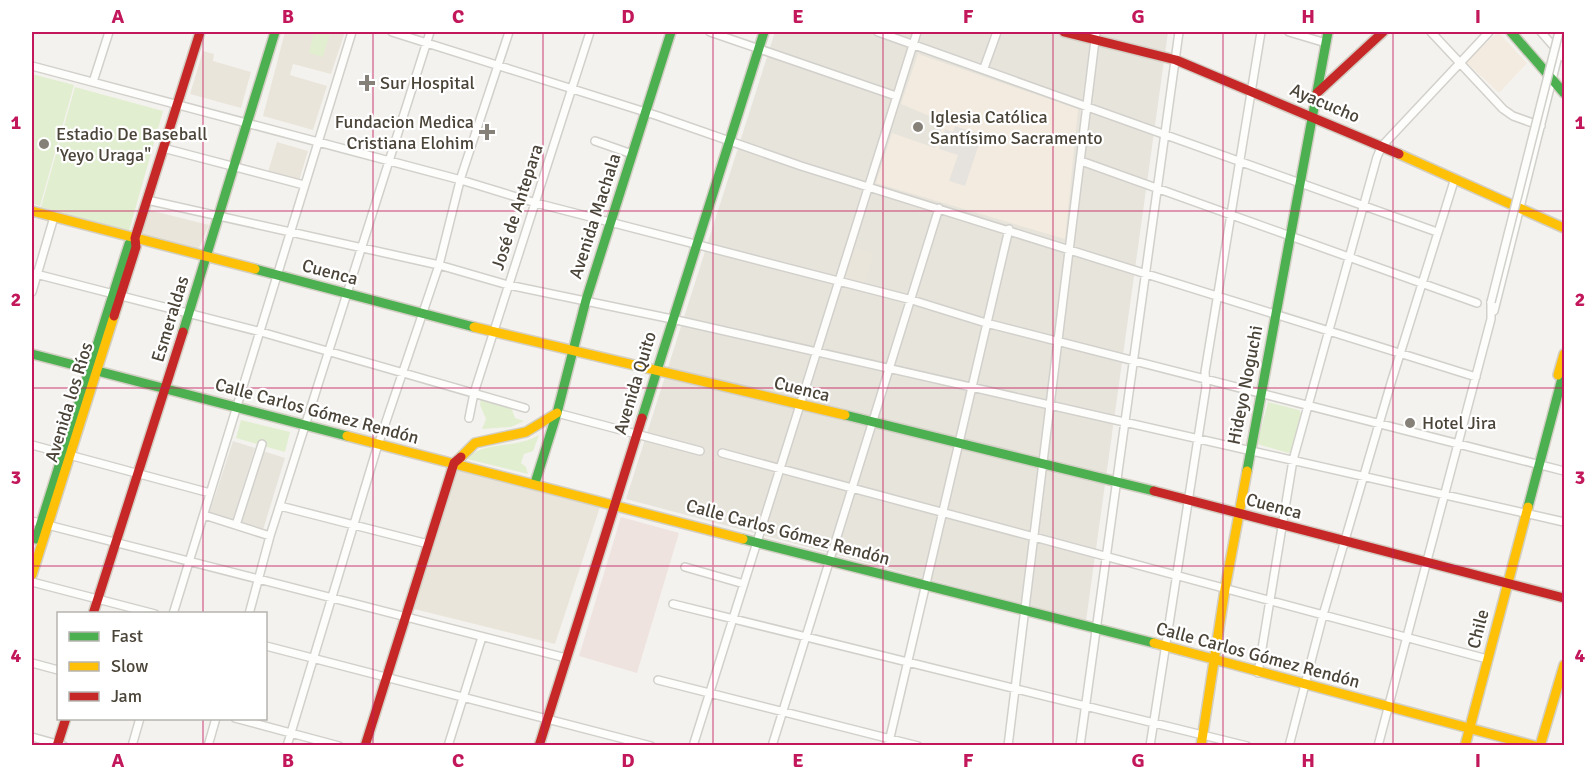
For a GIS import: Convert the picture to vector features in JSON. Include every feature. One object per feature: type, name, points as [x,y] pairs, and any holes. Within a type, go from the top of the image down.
[{"type":"main road","name":"Avenida los Ríos","points":[[32,555],[40,524],[67,454],[116,296],[129,244],[135,238],[147,200],[195,32]]},
{"type":"main road","name":"Avenida los Ríos","points":[[176,104],[200,32]]},
{"type":"main road","name":"Esmeraldas","points":[[94,612],[119,544],[140,474],[170,389],[234,166],[277,32]]},
{"type":"main road","name":"Avenida Machala","points":[[536,483],[557,413],[586,300],[671,32]]},
{"type":"main road","name":"Avenida Quito","points":[[539,746],[764,32]]},
{"type":"main road","name":"Ayacucho","points":[[1064,32],[1096,35],[1176,60],[1311,115],[1564,228]]},
{"type":"main road","name":"Hideyo Noguchi","points":[[1201,746],[1224,589],[1298,182],[1328,32]]},
{"type":"main road","points":[[1317,93],[1383,32]]},
{"type":"main road","points":[[1511,32],[1564,92]]},
{"type":"main road","points":[[1549,93],[1564,92]]},
{"type":"main road","name":"Cuenca","points":[[32,211],[347,293],[421,315],[574,349],[1188,500],[1564,598]]},
{"type":"main road","name":"Calle Carlos Gómez Rendón","points":[[32,354],[237,406],[378,445],[615,503],[829,561],[1098,628],[1535,746]]},
{"type":"main road","name":"Chile","points":[[1465,746],[1564,354]]},
{"type":"main road","name":"Chile","points":[[1536,463],[1564,371]]},
{"type":"main road","points":[[365,746],[454,463],[475,443],[526,432],[557,413]]},
{"type":"main road","name":"Avenida los Ríos","points":[[32,575],[40,524]]},
{"type":"main road","name":"Esmeraldas","points":[[99,612],[100,598]]},
{"type":"main road","points":[[1540,746],[1564,665]]},
{"type":"main road","points":[[57,745],[60,720]]},
{"type":"main road","points":[[57,745],[65,720]]},
{"type":"street","points":[[93,81],[109,32]]},
{"type":"street","points":[[174,612],[352,32]]},
{"type":"street","points":[[392,32],[646,112],[801,166],[1476,377]]},
{"type":"street","points":[[250,612],[270,536],[430,32]]},
{"type":"street","points":[[287,746],[378,445],[439,265],[461,180],[509,32]]},
{"type":"street","name":"José de Antepara","points":[[469,418],[474,393],[590,32]]},
{"type":"street","points":[[711,32],[896,96]]},
{"type":"street","points":[[878,32],[984,68],[1437,232]]},
{"type":"street","points":[[693,746],[916,32]]},
{"type":"street","points":[[984,68],[997,32]]},
{"type":"street","points":[[1080,746],[1179,32]]},
{"type":"street","points":[[1150,746],[1167,647],[1196,438],[1239,160],[1261,32]]},
{"type":"street","points":[[1289,32],[1326,43]]},
{"type":"street","points":[[1431,32],[1513,116],[1541,126]]},
{"type":"street","points":[[1258,673],[1293,460],[1330,332],[1362,205],[1382,146],[1490,32]]},
{"type":"street","points":[[1540,32],[1564,58]]},
{"type":"street","points":[[1491,319],[1491,302],[1559,32]]},
{"type":"street","points":[[1378,746],[1521,208],[1564,32]]},
{"type":"street","points":[[1008,746],[1096,35]]},
{"type":"street","points":[[32,66],[461,180],[536,203],[912,300],[986,323],[1260,394],[1459,442],[1564,471]]},
{"type":"street","points":[[595,141],[632,154]]},
{"type":"street","points":[[163,148],[304,185]]},
{"type":"street","points":[[1081,161],[1477,303]]},
{"type":"street","points":[[1289,746],[1303,685],[1363,476],[1455,178]]},
{"type":"street","points":[[147,200],[361,250],[439,265],[508,285],[586,300],[891,368],[1445,495],[1523,515],[1564,522]]},
{"type":"street","points":[[772,746],[939,208]]},
{"type":"street","points":[[32,292],[34,274],[54,217]]},
{"type":"street","points":[[889,742],[986,323],[1010,230]]},
{"type":"street","points":[[34,274],[261,332],[525,408]]},
{"type":"street","points":[[557,413],[700,451]]},
{"type":"street","points":[[236,525],[262,444]]},
{"type":"street","points":[[32,445],[210,493]]},
{"type":"street","points":[[722,453],[1487,659]]},
{"type":"street","points":[[280,506],[428,544]]},
{"type":"street","points":[[204,515],[270,536]]},
{"type":"street","points":[[40,524],[566,658]]},
{"type":"street","points":[[685,567],[744,584]]},
{"type":"street","points":[[32,582],[148,612]]},
{"type":"street","points":[[673,604],[1247,746]]},
{"type":"street","points":[[448,746],[482,637]]},
{"type":"street","points":[[267,646],[651,746]]},
{"type":"street","points":[[32,663],[57,670]]},
{"type":"street","points":[[658,680],[783,711],[889,742],[918,746]]},
{"type":"street","points":[[132,746],[139,720]]},
{"type":"street","points":[[208,746],[215,720]]},
{"type":"street","points":[[242,720],[339,746]]},
{"type":"street","points":[[32,737],[57,745]]},
{"type":"shaded area","points":[[285,32],[345,32],[331,74],[293,64],[290,75],[327,86],[313,130],[263,116]]},
{"type":"shaded area","points":[[775,32],[1168,32],[1086,621],[626,499]]},
{"type":"shaded area","points":[[1498,32],[1527,63],[1499,93],[1466,62]]},
{"type":"shaded area","points":[[203,51],[214,54],[213,61],[251,72],[241,108],[190,94]]},
{"type":"shaded area","points":[[918,54],[1078,109],[1065,239],[876,183],[892,133],[935,148],[944,122],[901,104]]},
{"type":"shaded area","points":[[955,126],[982,135],[965,186],[949,181],[958,155],[939,149],[945,129],[953,132]]},
{"type":"shaded area","points":[[277,142],[308,151],[299,181],[268,172]]},
{"type":"shaded area","points":[[149,210],[209,225],[198,250],[141,235]]},
{"type":"shaded area","points":[[854,248],[874,254],[863,285],[844,279]]},
{"type":"shaded area","points":[[233,441],[255,448],[232,522],[209,514]]},
{"type":"shaded area","points":[[263,451],[285,458],[263,530],[240,524]]},
{"type":"shaded area","points":[[456,469],[600,507],[555,644],[414,609]]},
{"type":"shaded area","points":[[621,517],[679,533],[637,673],[579,656]]},
{"type":"green space","points":[[314,32],[330,33],[323,57],[309,53]]},
{"type":"green space","name":"Estadio De Baseball 'Yeyo Uraga\"","points":[[32,74],[74,85],[40,206],[32,203]]},
{"type":"green space","points":[[75,87],[163,111],[129,231],[41,207]]},
{"type":"green space","points":[[481,398],[511,407],[515,418],[524,421],[511,427],[482,429],[486,419],[480,405]]},
{"type":"green space","points":[[1268,402],[1299,410],[1301,413],[1291,452],[1257,444]]},
{"type":"green space","points":[[241,420],[290,432],[285,452],[236,438]]},
{"type":"green space","points":[[539,435],[533,451],[524,454],[521,463],[526,467],[528,474],[467,459],[481,449],[529,440]]},
{"type":"traffic: fast","points":[[183,332],[275,32]]},
{"type":"traffic: fast","points":[[535,483],[557,413],[586,300],[671,32]]},
{"type":"traffic: fast","points":[[642,418],[764,32]]},
{"type":"traffic: fast","points":[[1247,471],[1328,32]]},
{"type":"traffic: fast","points":[[1511,32],[1564,93]]},
{"type":"traffic: fast","points":[[36,539],[129,244],[135,238]]},
{"type":"traffic: fast","points":[[255,269],[474,327]]},
{"type":"traffic: fast","points":[[32,354],[347,436]]},
{"type":"traffic: fast","points":[[1528,507],[1564,371]]},
{"type":"traffic: fast","points":[[845,415],[1154,491]]},
{"type":"traffic: fast","points":[[743,539],[1154,643]]},
{"type":"traffic: slow","points":[[1399,154],[1564,228]]},
{"type":"traffic: slow","points":[[32,211],[255,269]]},
{"type":"traffic: slow","points":[[32,575],[114,316]]},
{"type":"traffic: slow","points":[[474,327],[845,415]]},
{"type":"traffic: slow","points":[[1558,375],[1564,354]]},
{"type":"traffic: slow","points":[[461,457],[475,443],[526,432],[557,413]]},
{"type":"traffic: slow","points":[[347,436],[743,539]]},
{"type":"traffic: slow","points":[[1201,746],[1225,589],[1247,471]]},
{"type":"traffic: slow","points":[[1465,746],[1528,507]]},
{"type":"traffic: slow","points":[[1154,643],[1535,746]]},
{"type":"traffic: slow","points":[[1540,746],[1564,665]]},
{"type":"traffic: jam","points":[[114,316],[136,247],[135,238],[200,32]]},
{"type":"traffic: jam","points":[[1064,32],[1176,60],[1399,154]]},
{"type":"traffic: jam","points":[[1317,93],[1383,32]]},
{"type":"traffic: jam","points":[[94,612],[183,332]]},
{"type":"traffic: jam","points":[[539,746],[642,418]]},
{"type":"traffic: jam","points":[[365,746],[454,463],[461,457]]},
{"type":"traffic: jam","points":[[1154,491],[1564,598]]},
{"type":"traffic: jam","points":[[57,746],[65,720]]},
{"type":"place","name":"Sur Hospital","points":[[367,83]]},
{"type":"place","name":"Iglesia Católica Santísimo Sacramento","points":[[918,127]]},
{"type":"place","name":"Fundacion Medica Cristiana Elohim","points":[[487,132]]},
{"type":"place","name":"Estadio De Baseball 'Yeyo Uraga\"","points":[[44,144]]},
{"type":"place","name":"Hotel Jira","points":[[1410,423]]}]
